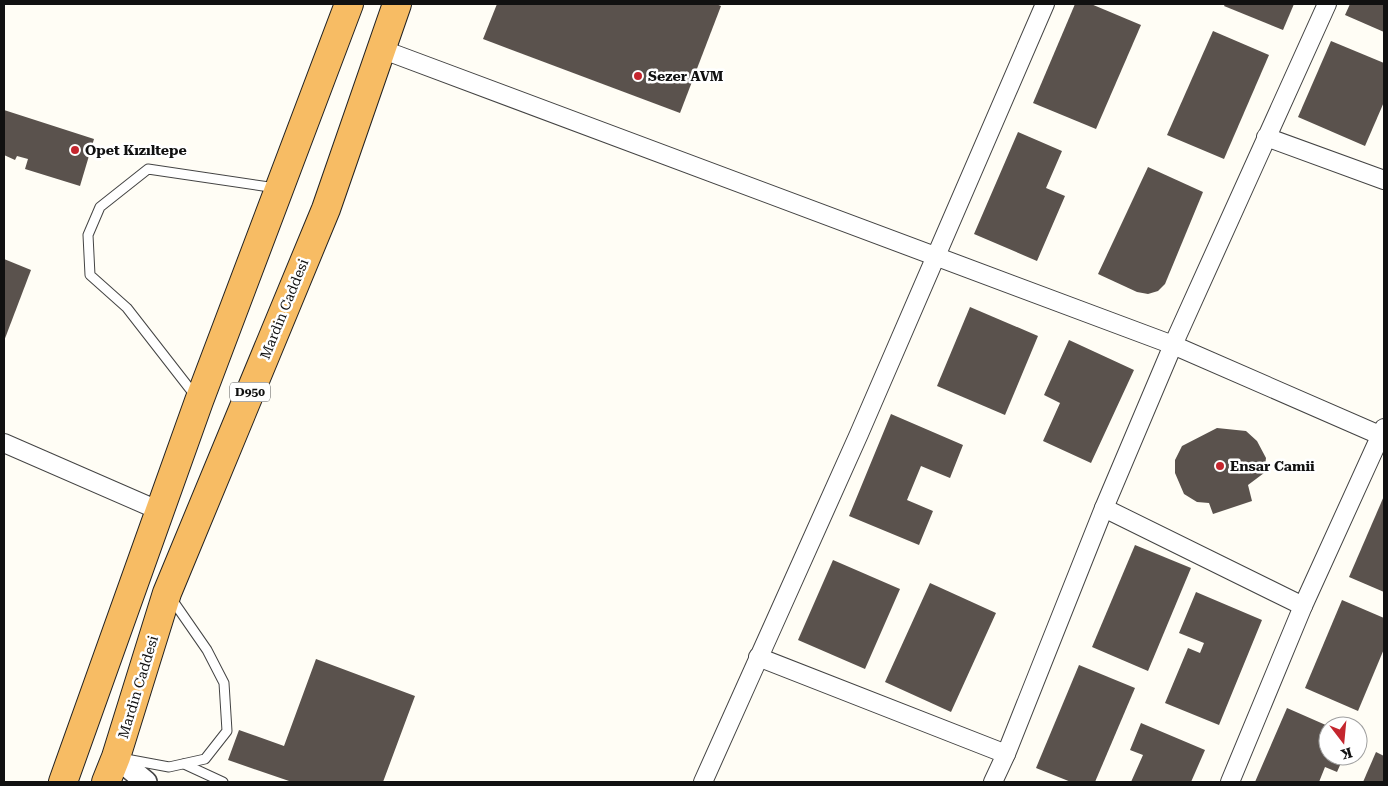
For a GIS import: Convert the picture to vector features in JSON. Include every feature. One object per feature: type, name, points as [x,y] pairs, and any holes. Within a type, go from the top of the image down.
[{"type":"highway","points":[[63,782],[199,401],[349,4]]},
{"type":"highway","name":"Mardin Caddesi","points":[[106,782],[116,757],[167,593],[326,209],[397,4]]},
{"type":"street","points":[[703,782],[859,434],[1045,4]]},
{"type":"street","points":[[993,782],[1006,754],[1104,508],[1173,345],[1327,4]]},
{"type":"street","points":[[382,49],[936,258],[1173,345],[1383,433],[1303,606],[1230,782]]},
{"type":"street","points":[[1266,137],[1384,180]]},
{"type":"street","points":[[4,443],[160,511]]},
{"type":"street","points":[[1104,508],[1303,606]]},
{"type":"street","points":[[758,657],[1006,754]]},
{"type":"street","points":[[116,757],[146,782]]},
{"type":"lane","points":[[199,401],[127,308],[90,275],[88,235],[100,207],[148,169],[279,188]]},
{"type":"lane","points":[[116,757],[169,767],[184,764],[205,759],[227,731],[224,683],[207,650],[167,593]]},
{"type":"lane","points":[[184,764],[223,782]]},
{"type":"building","name":"Sezer AVM","points":[[497,4],[716,4],[721,6],[680,113],[483,39]]},
{"type":"building","points":[[1075,4],[1091,4],[1141,25],[1096,129],[1033,103]]},
{"type":"building","points":[[1225,4],[1294,4],[1283,30],[1224,6]]},
{"type":"building","points":[[1350,4],[1384,4],[1384,32],[1345,15]]},
{"type":"building","points":[[1213,31],[1269,55],[1224,159],[1167,135]]},
{"type":"building","points":[[1331,41],[1384,63],[1384,102],[1365,146],[1298,117]]},
{"type":"building","points":[[4,110],[94,139],[80,186],[25,169],[28,159],[17,156],[15,160],[4,155]]},
{"type":"building","points":[[1018,132],[1062,151],[1046,188],[1065,196],[1037,261],[974,234]]},
{"type":"building","points":[[1148,167],[1203,192],[1165,284],[1158,291],[1148,294],[1137,292],[1098,274]]},
{"type":"building","points":[[4,259],[31,270],[4,341]]},
{"type":"building","points":[[970,307],[1038,336],[1005,415],[937,386]]},
{"type":"building","points":[[1069,340],[1134,370],[1091,463],[1043,441],[1060,403],[1044,395]]},
{"type":"building","points":[[891,414],[963,445],[950,478],[921,466],[907,500],[933,511],[919,545],[849,516]]},
{"type":"building","name":"Ensar Camii","points":[[1217,428],[1246,431],[1257,441],[1266,458],[1264,473],[1248,485],[1252,501],[1213,514],[1209,503],[1197,502],[1184,494],[1175,473],[1175,460],[1182,446]]},
{"type":"building","points":[[1384,496],[1384,592],[1349,577]]},
{"type":"building","points":[[1135,545],[1191,568],[1148,671],[1092,647]]},
{"type":"building","points":[[833,560],[900,589],[865,669],[798,640]]},
{"type":"building","points":[[930,583],[996,613],[951,712],[885,682]]},
{"type":"building","points":[[1196,592],[1262,620],[1219,725],[1165,703],[1188,648],[1200,653],[1204,643],[1179,633]]},
{"type":"building","points":[[1342,600],[1384,618],[1384,649],[1358,711],[1305,688]]},
{"type":"building","points":[[316,659],[415,696],[383,782],[292,782],[228,760],[239,730],[284,746]]},
{"type":"building","points":[[1079,665],[1135,688],[1095,782],[1071,782],[1036,768]]},
{"type":"building","points":[[1287,708],[1318,722],[1318,766],[1340,766],[1337,772],[1325,767],[1319,782],[1255,782]]},
{"type":"building","points":[[1141,723],[1205,750],[1191,782],[1131,782],[1143,755],[1130,750]]},
{"type":"building","points":[[1376,752],[1384,756],[1384,782],[1363,782]]},
{"type":"place","name":"Sezer AVM","points":[[638,76]]},
{"type":"place","name":"Opet Kızıltepe","points":[[75,150]]},
{"type":"place","name":"Ensar Camii","points":[[1220,466]]}]
